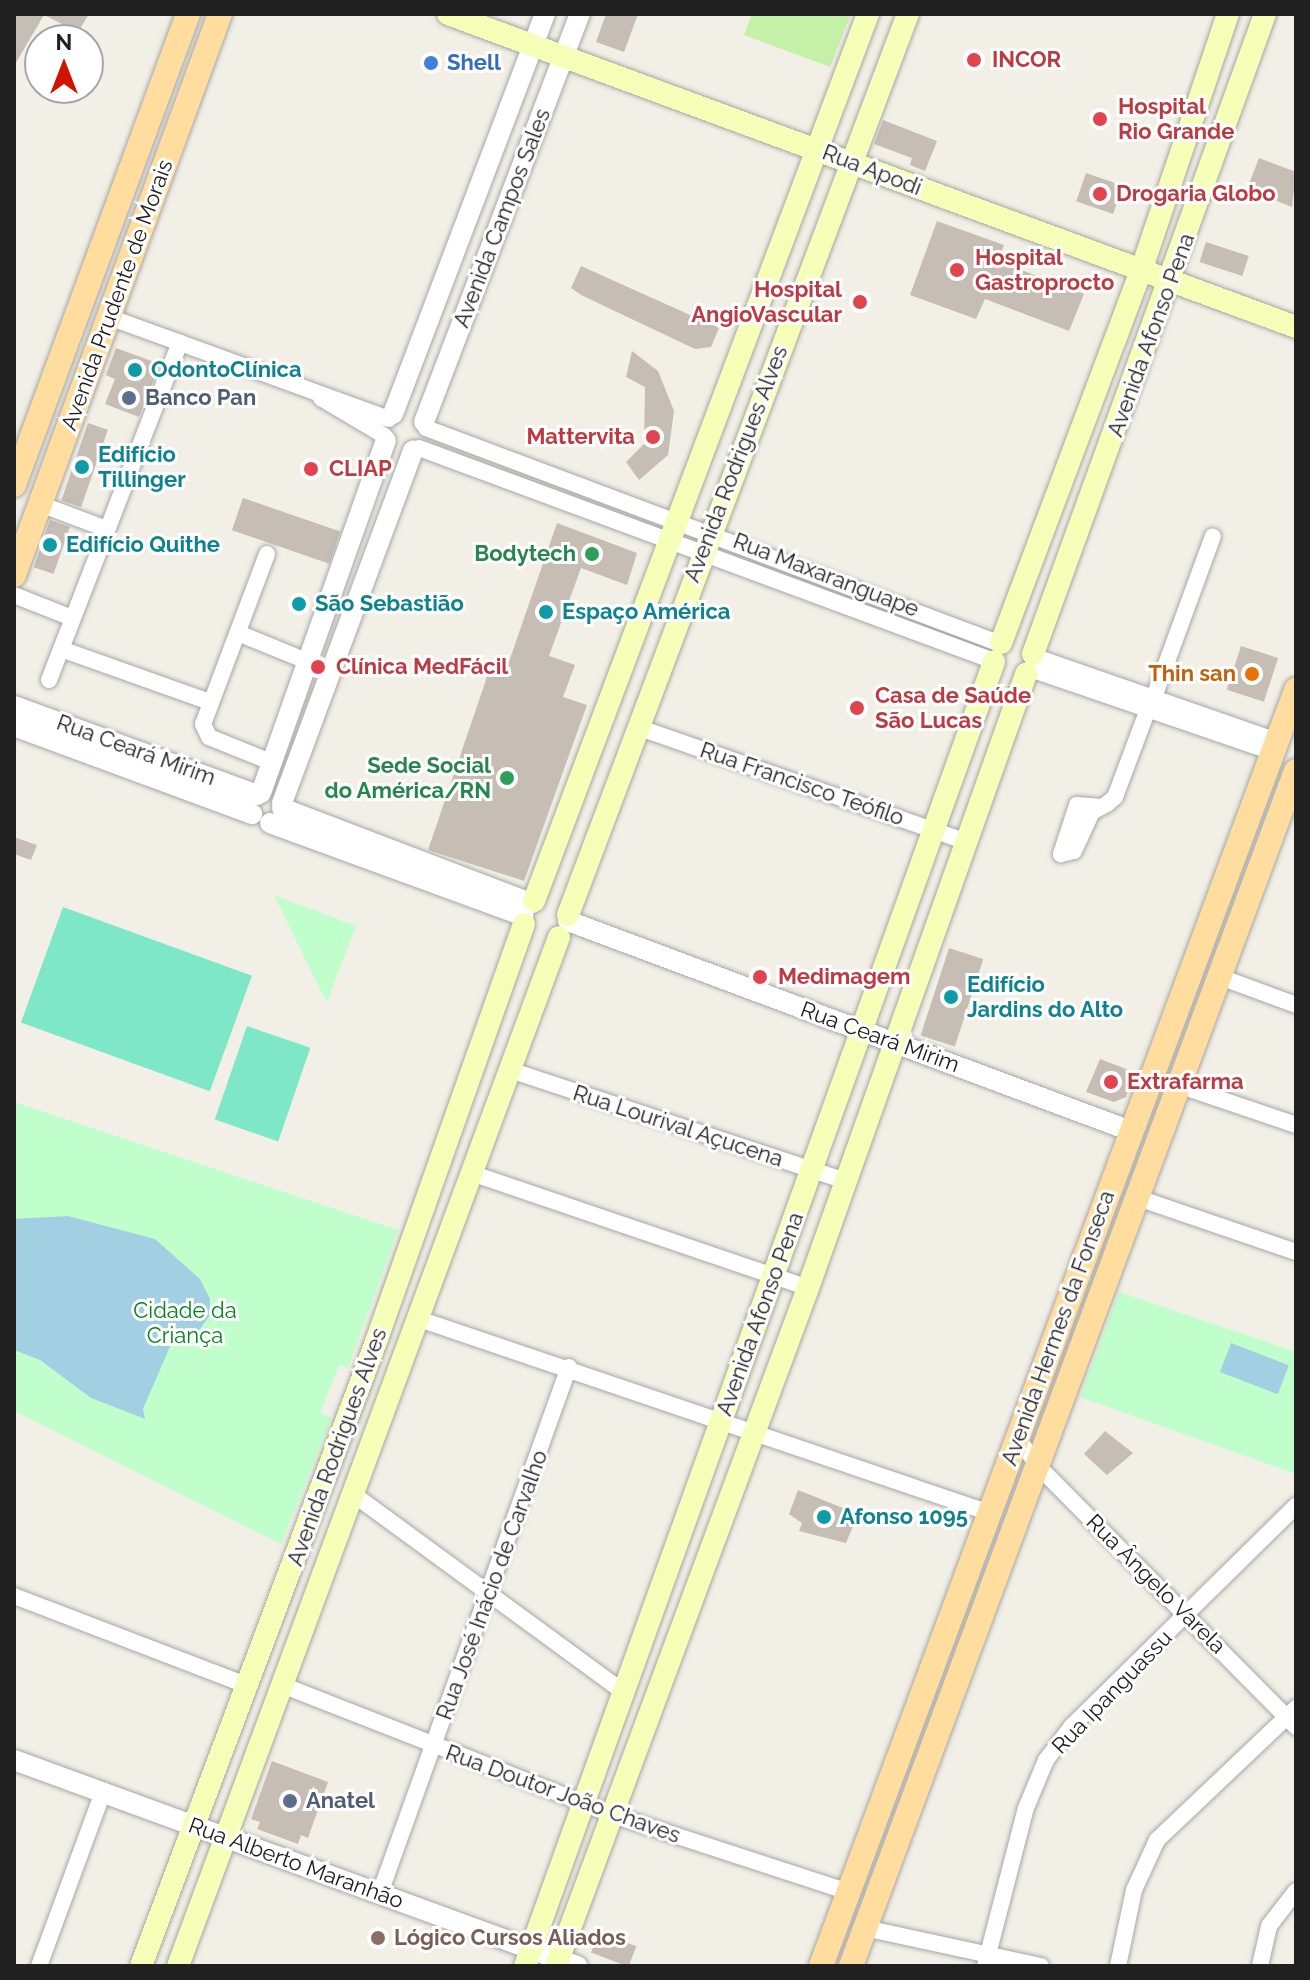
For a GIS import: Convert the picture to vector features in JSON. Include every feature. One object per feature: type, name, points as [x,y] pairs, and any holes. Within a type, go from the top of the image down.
[{"type":"main road","name":"Avenida Prudente de Morais","points":[[14,485],[188,14]]},
{"type":"main road","name":"Avenida Prudente de Morais","points":[[14,575],[220,14]]},
{"type":"main road","name":"Rua Apodi","points":[[448,14],[1296,327]]},
{"type":"main road","points":[[869,14],[905,21]]},
{"type":"main road","name":"Avenida Rodrigues Alves","points":[[141,1966],[229,1732],[244,1677],[314,1510],[377,1339],[528,911],[869,14]]},
{"type":"main road","name":"Avenida Afonso Pena","points":[[528,1958],[621,1690],[774,1276],[997,653],[1141,271],[1228,14]]},
{"type":"main road","name":"Avenida Afonso Pena","points":[[564,1964],[613,1815],[808,1288],[964,841],[1265,14]]},
{"type":"main road","name":"Avenida Rodrigues Alves","points":[[178,1966],[508,1076],[569,927],[702,551],[905,21]]},
{"type":"main road","points":[[1220,37],[1254,49]]},
{"type":"main road","points":[[118,204],[147,215]]},
{"type":"main road","points":[[769,279],[803,290]]},
{"type":"main road","points":[[732,375],[765,388]]},
{"type":"main road","points":[[42,412],[70,423]]},
{"type":"main road","points":[[1020,640],[1030,663],[1007,677],[997,653],[1020,640]]},
{"type":"main road","points":[[614,690],[629,703],[649,702]]},
{"type":"main road","name":"Avenida Hermes da Fonseca","points":[[821,1966],[1296,690]]},
{"type":"main road","points":[[604,717],[620,717],[640,728]]},
{"type":"main road","name":"Avenida Hermes da Fonseca","points":[[851,1966],[1223,978],[1296,771]]},
{"type":"main road","points":[[1235,852],[1244,866],[1262,863]]},
{"type":"main road","points":[[555,899],[569,927],[538,940],[528,911],[555,899]]},
{"type":"main road","points":[[473,1069],[508,1076]]},
{"type":"main road","points":[[377,1339],[389,1349],[408,1348]]},
{"type":"main road","points":[[314,1510],[326,1506],[342,1524]]},
{"type":"main road","points":[[244,1677],[274,1661],[283,1681]]},
{"type":"main road","points":[[229,1732],[240,1744],[262,1740]]},
{"type":"street","name":"Avenida Campos Sales","points":[[267,806],[271,762],[304,660],[388,427],[545,14]]},
{"type":"street","name":"Avenida Campos Sales","points":[[416,450],[580,14]]},
{"type":"street","points":[[459,242],[489,253]]},
{"type":"street","points":[[109,317],[321,398],[344,399],[388,427],[400,452],[416,450],[267,806]]},
{"type":"street","points":[[49,680],[180,343]]},
{"type":"street","points":[[388,427],[407,411],[425,425]]},
{"type":"street","name":"Rua Maxaranguape","points":[[425,425],[674,529],[702,551],[997,653]]},
{"type":"street","name":"Rua Maxaranguape","points":[[416,450],[674,529],[710,530],[997,653]]},
{"type":"street","points":[[40,504],[106,529]]},
{"type":"street","points":[[1100,807],[1119,790],[1213,536]]},
{"type":"street","points":[[267,554],[210,702],[205,734],[271,762]]},
{"type":"street","points":[[14,595],[72,618]]},
{"type":"street","points":[[238,633],[304,660]]},
{"type":"street","points":[[61,649],[210,702]]},
{"type":"street","points":[[1030,663],[1274,747]]},
{"type":"street","name":"Rua Ceará Mirim","points":[[14,706],[528,911]]},
{"type":"street","name":"Rua Ceará Mirim","points":[[14,726],[267,806]]},
{"type":"street","name":"Rua Francisco Teófilo","points":[[640,728],[964,841]]},
{"type":"street","name":"Rua Ceará Mirim","points":[[569,927],[863,1030],[1131,1131]]},
{"type":"street","points":[[1223,978],[1296,1005]]},
{"type":"street","name":"Rua Lourival Açucena","points":[[508,1076],[846,1181]]},
{"type":"street","points":[[1181,1086],[1296,1125]]},
{"type":"street","points":[[474,1174],[808,1288]]},
{"type":"street","points":[[1138,1198],[1296,1252]]},
{"type":"street","points":[[419,1319],[755,1430],[990,1513]]},
{"type":"street","name":"Rua José Inácio de Carvalho","points":[[380,1893],[491,1596],[569,1367]]},
{"type":"street","name":"Rua Ângelo Varela","points":[[1018,1439],[1039,1467],[1293,1718]]},
{"type":"street","points":[[353,1494],[621,1690]]},
{"type":"street","name":"Rua Ipanguassu","points":[[986,1961],[1026,1808],[1046,1760],[1072,1726],[1296,1506]]},
{"type":"street","points":[[14,1596],[244,1677]]},
{"type":"street","name":"Rua Doutor João Chaves","points":[[283,1681],[433,1747],[613,1815],[848,1892]]},
{"type":"street","points":[[1118,1966],[1134,1890],[1157,1840],[1293,1718]]},
{"type":"street","name":"Rua Alberto Maranhão","points":[[14,1760],[380,1893],[528,1958],[564,1964]]},
{"type":"street","points":[[39,1966],[103,1792]]},
{"type":"street","points":[[1260,1966],[1269,1926],[1296,1891]]},
{"type":"street","points":[[865,1928],[986,1961],[1041,1966]]},
{"type":"green space","points":[[752,14],[851,14],[830,67],[744,35]]},
{"type":"green space","points":[[274,895],[356,926],[327,1002],[312,973]]},
{"type":"green space","points":[[63,907],[252,976],[210,1091],[21,1023]]},
{"type":"green space","points":[[247,1026],[310,1048],[278,1141],[215,1120]]},
{"type":"green space","name":"Cidade da Criança","points":[[14,1102],[398,1230],[348,1368],[339,1365],[320,1413],[332,1418],[281,1544],[14,1411]]},
{"type":"green space","points":[[1119,1292],[1296,1352],[1296,1474],[1080,1397]]},
{"type":"water","points":[[68,1216],[155,1239],[200,1279],[210,1299],[210,1315],[195,1336],[172,1342],[143,1409],[145,1419],[91,1398],[40,1360],[14,1350],[14,1219]]},
{"type":"water","points":[[1231,1343],[1289,1365],[1278,1394],[1220,1372]]},
{"type":"building","points":[[14,14],[89,14],[83,24],[62,24],[44,15],[39,24],[24,24],[24,49],[14,66]]},
{"type":"building","points":[[606,14],[638,14],[624,52],[596,42]]},
{"type":"building","points":[[883,120],[937,141],[925,171],[910,165],[912,158],[874,144]]},
{"type":"building","points":[[1259,158],[1296,172],[1292,207],[1247,189]]},
{"type":"building","name":"Drogaria Globo","points":[[1086,173],[1123,186],[1113,214],[1076,201]]},
{"type":"building","name":"Hospital Gastroprocto","points":[[937,221],[1004,245],[998,261],[1084,294],[1069,331],[985,299],[976,319],[910,295]]},
{"type":"building","points":[[1206,242],[1249,256],[1242,276],[1200,262]]},
{"type":"building","points":[[581,266],[719,328],[711,347],[695,349],[581,295],[571,288]]},
{"type":"building","points":[[116,348],[160,364],[139,417],[105,404],[115,379],[106,375]]},
{"type":"building","points":[[632,351],[658,371],[674,411],[668,455],[639,480],[626,462],[644,444],[645,387],[626,377]]},
{"type":"building","name":"Edifício Tillinger","points":[[88,423],[108,430],[81,507],[61,501]]},
{"type":"building","points":[[243,498],[340,532],[329,564],[232,530]]},
{"type":"building","name":"Edifício Quithe","points":[[50,520],[70,527],[54,574],[34,567]]},
{"type":"building","name":"Sede Social do América/RN","points":[[557,523],[637,553],[627,585],[581,568],[549,656],[575,665],[563,697],[587,705],[524,881],[428,850],[489,671],[504,676]]},
{"type":"building","name":"Thin san","points":[[1241,646],[1278,658],[1264,702],[1227,690]]},
{"type":"building","points":[[14,837],[37,845],[31,860],[14,854]]},
{"type":"building","name":"Edifício Jardins do Alto","points":[[949,948],[983,959],[955,1047],[921,1035]]},
{"type":"building","name":"Extrafarma","points":[[1100,1059],[1134,1072],[1126,1097],[1114,1102],[1086,1092]]},
{"type":"building","points":[[1105,1431],[1133,1453],[1107,1475],[1084,1454]]},
{"type":"building","name":"Afonso 1095","points":[[798,1490],[858,1514],[846,1543],[799,1531],[802,1523],[789,1514]]},
{"type":"building","name":"Anatel","points":[[272,1761],[328,1782],[308,1838],[301,1835],[298,1844],[257,1829],[260,1822],[251,1819]]},
{"type":"building","points":[[599,1932],[636,1946],[629,1966],[591,1953]]},
{"type":"place","name":"INCOR","points":[[974,60]]},
{"type":"place","name":"Shell","points":[[431,63]]},
{"type":"place","name":"Hospital Rio Grande","points":[[1100,119]]},
{"type":"place","name":"Drogaria Globo","points":[[1100,194]]},
{"type":"place","name":"Hospital Gastroprocto","points":[[957,270]]},
{"type":"place","name":"Hospital AngioVascular","points":[[860,302]]},
{"type":"place","name":"OdontoClínica","points":[[135,370]]},
{"type":"place","name":"Banco Pan","points":[[129,398]]},
{"type":"place","name":"Mattervita","points":[[653,437]]},
{"type":"place","name":"Edifício Tillinger","points":[[82,467]]},
{"type":"place","name":"CLIAP","points":[[311,469]]},
{"type":"place","name":"Edifício Quithe","points":[[50,545]]},
{"type":"place","name":"Bodytech","points":[[592,554]]},
{"type":"place","name":"São Sebastião","points":[[299,604]]},
{"type":"place","name":"Espaço América","points":[[546,612]]},
{"type":"place","name":"Clínica MedFácil","points":[[318,667]]},
{"type":"place","name":"Thin san","points":[[1252,674]]},
{"type":"place","name":"Casa de Saúde São Lucas","points":[[857,708]]},
{"type":"place","name":"Sede Social do América/RN","points":[[507,778]]},
{"type":"place","name":"Medimagem","points":[[760,977]]},
{"type":"place","name":"Edifício Jardins do Alto","points":[[951,997]]},
{"type":"place","name":"Extrafarma","points":[[1111,1082]]},
{"type":"place","name":"Afonso 1095","points":[[824,1517]]},
{"type":"place","name":"Anatel","points":[[290,1801]]},
{"type":"place","name":"Lógico Cursos Aliados","points":[[378,1938]]}]
